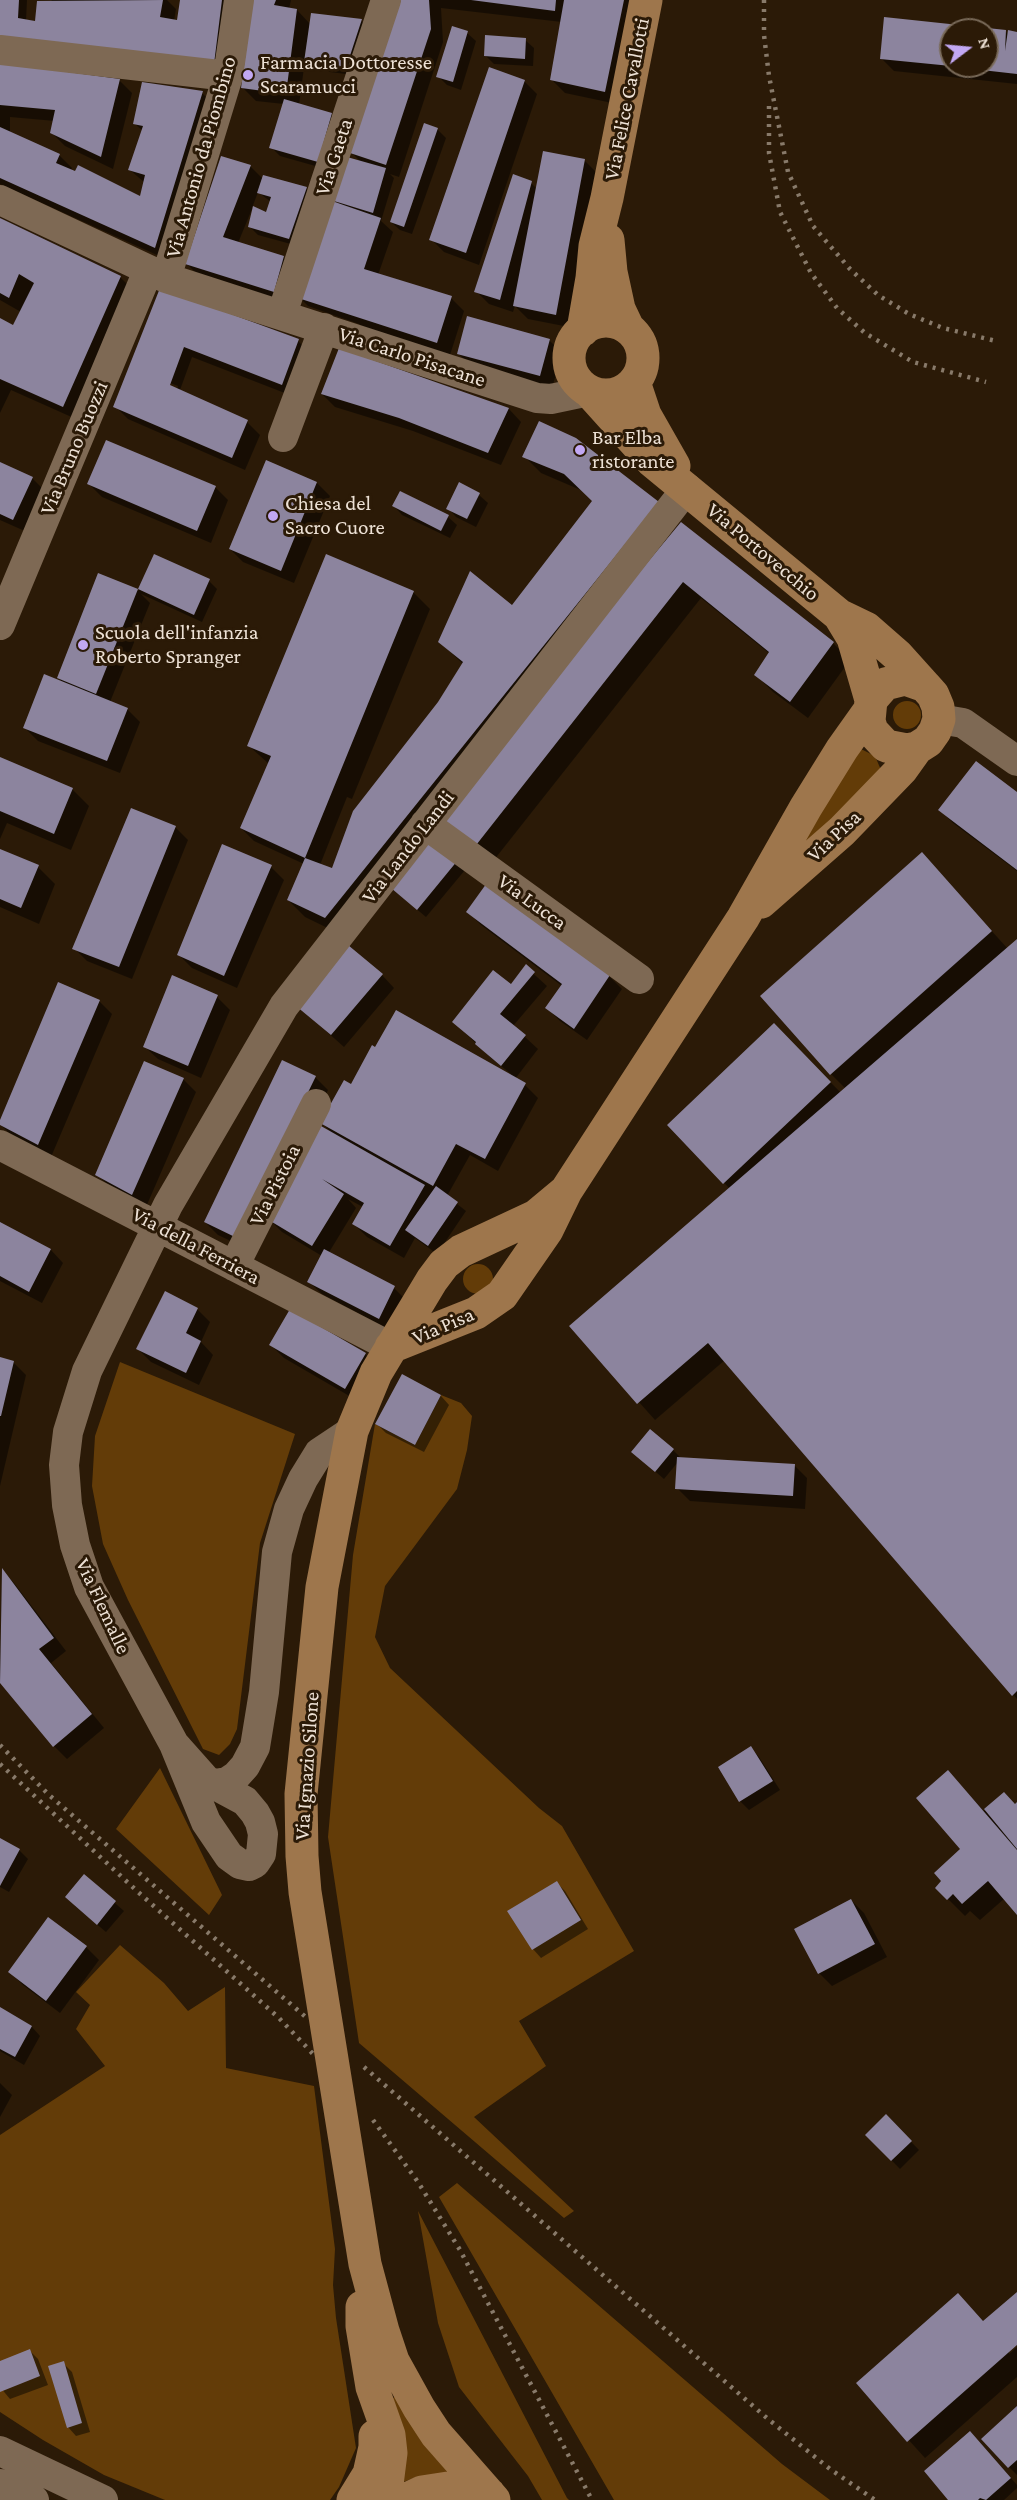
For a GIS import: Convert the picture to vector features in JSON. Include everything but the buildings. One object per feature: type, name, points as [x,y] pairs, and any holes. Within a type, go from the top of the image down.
[{"type":"main road","name":"Via Felice Cavallotti","points":[[589,391],[579,384],[572,374],[570,350],[575,339],[583,330],[595,246],[607,198],[646,0]]},
{"type":"main road","name":"Via Felice Cavallotti","points":[[607,198],[608,247],[619,309],[628,328],[636,337],[642,354],[640,372],[634,382]]},
{"type":"main road","points":[[583,330],[593,323],[605,321],[628,328]]},
{"type":"main road","points":[[589,391],[601,395],[613,394],[624,390],[634,382],[645,415],[687,488]]},
{"type":"main road","points":[[589,391],[652,461],[687,488]]},
{"type":"main road","name":"Via Portovecchio","points":[[687,488],[839,615],[866,628],[898,656],[925,686]]},
{"type":"main road","name":"Via Portovecchio","points":[[839,615],[853,638],[870,705]]},
{"type":"main road","points":[[905,679],[925,686],[933,695],[938,707],[939,719],[932,736],[917,748],[907,750],[886,746],[872,731],[870,705],[885,684],[895,680],[905,679]]},
{"type":"main road","name":"Via Pisa","points":[[392,1347],[476,1313],[502,1295],[547,1230],[566,1191],[743,918],[806,807],[870,705]]},
{"type":"main road","name":"Via Pisa","points":[[743,918],[842,831],[902,769],[917,748]]},
{"type":"main road","name":"Via Pisa","points":[[392,1347],[444,1264],[461,1251],[536,1216],[566,1191]]},
{"type":"main road","points":[[482,1243],[497,1251],[503,1258],[512,1281]]},
{"type":"main road","name":"Via Ignazio Silone","points":[[392,1347],[376,1373],[352,1431],[322,1587],[301,1794],[305,1892],[365,2264],[383,2331],[405,2385],[436,2434],[492,2497]]},
{"type":"main road","name":"Via Ignazio Silone","points":[[365,2264],[362,2326],[372,2386],[389,2435],[392,2454],[385,2500]]},
{"type":"main road","points":[[353,2500],[369,2474],[375,2447],[372,2386]]},
{"type":"main road","points":[[405,2500],[422,2492],[448,2488],[472,2490],[492,2497]]},
{"type":"street","name":"Via Antonio da Piombino","points":[[157,274],[202,167],[228,76],[239,0]]},
{"type":"street","name":"Via Gaeta","points":[[282,314],[386,0]]},
{"type":"street","points":[[0,50],[228,76]]},
{"type":"street","name":"Via Carlo Pisacane","points":[[0,200],[157,274],[537,398],[550,399],[589,391]]},
{"type":"street","name":"Via Bruno Buozzi","points":[[0,625],[157,274]]},
{"type":"street","points":[[283,437],[324,328]]},
{"type":"street","name":"Via Lando Landi","points":[[159,1226],[168,1205],[284,1006],[687,488]]},
{"type":"street","points":[[939,719],[969,726],[1017,761]]},
{"type":"street","name":"Via Lucca","points":[[425,824],[639,979]]},
{"type":"street","name":"Via Pistoia","points":[[234,1266],[316,1104]]},
{"type":"street","name":"Via della Ferriera","points":[[0,1145],[392,1347]]},
{"type":"street","name":"Via Flemalle","points":[[159,1226],[87,1371],[68,1432],[64,1465],[67,1504],[75,1545],[89,1587],[174,1744],[206,1822],[229,1856],[240,1864],[249,1866],[255,1863],[261,1854],[260,1822],[245,1801],[206,1780],[174,1744]]},
{"type":"street","points":[[215,1784],[227,1782],[237,1776],[255,1747],[264,1692],[278,1552],[289,1509],[303,1479],[320,1453],[352,1431]]},
{"type":"street","points":[[0,2451],[103,2500]]},
{"type":"street","points":[[0,2484],[34,2500]]},
{"type":"shaded area","points":[[907,701],[917,705],[921,715],[917,725],[907,729],[897,725],[893,715],[897,705]]},
{"type":"shaded area","points":[[861,749],[875,756],[881,770],[800,862],[786,852]]},
{"type":"shaded area","points":[[478,1264],[489,1268],[493,1279],[489,1290],[478,1294],[467,1290],[463,1279],[467,1268]]},
{"type":"shaded area","points":[[120,1362],[295,1434],[260,1543],[237,1729],[230,1744],[219,1755],[203,1749],[128,1600],[103,1544],[92,1486],[95,1436]]},
{"type":"shaded area","points":[[441,1395],[461,1403],[472,1416],[467,1450],[457,1489],[385,1586],[375,1637],[390,1668],[539,1808],[562,1826],[634,1951],[519,2021],[546,2066],[474,2117],[574,2211],[564,2218],[359,2043],[328,1837],[353,1555],[375,1424],[415,1445]]},
{"type":"shaded area","points":[[160,1768],[222,1895],[209,1915],[116,1829]]},
{"type":"shaded area","points":[[120,1945],[164,1983],[188,2011],[225,1987],[226,2068],[314,2086],[335,2249],[333,2285],[336,2318],[356,2448],[339,2487],[330,2500],[165,2500],[104,2475],[0,2412],[0,2135],[105,2066],[76,2029],[90,2005],[76,1992]]},
{"type":"shaded area","points":[[457,2183],[782,2464],[830,2500],[614,2500],[439,2197]]},
{"type":"shaded area","points":[[418,2211],[569,2500],[542,2500],[528,2476],[459,2387],[438,2323]]},
{"type":"shaded area","points":[[396,2395],[449,2469],[446,2473],[416,2477],[401,2483],[390,2402]]},
{"type":"railway","points":[[764,0],[764,35],[769,76],[788,172],[813,226],[850,269],[878,295],[909,314],[943,328],[996,341]]},
{"type":"railway","points":[[769,106],[769,153],[780,212],[811,273],[837,308],[865,333],[913,362],[986,382]]},
{"type":"railway","points":[[0,1745],[49,1795],[308,2019]]},
{"type":"railway","points":[[0,1764],[279,2018],[314,2055]]},
{"type":"railway","points":[[364,2067],[768,2419],[830,2469],[875,2500]]},
{"type":"railway","points":[[373,2120],[418,2182],[460,2250],[592,2500]]},
{"type":"place","name":"Farmacia Dottoresse Scaramucci","points":[[248,75]]},
{"type":"place","name":"Bar Elba ristorante","points":[[580,450]]},
{"type":"place","name":"Chiesa del Sacro Cuore","points":[[273,516]]},
{"type":"place","name":"Scuola dell'infanzia Roberto Spranger","points":[[83,645]]}]
